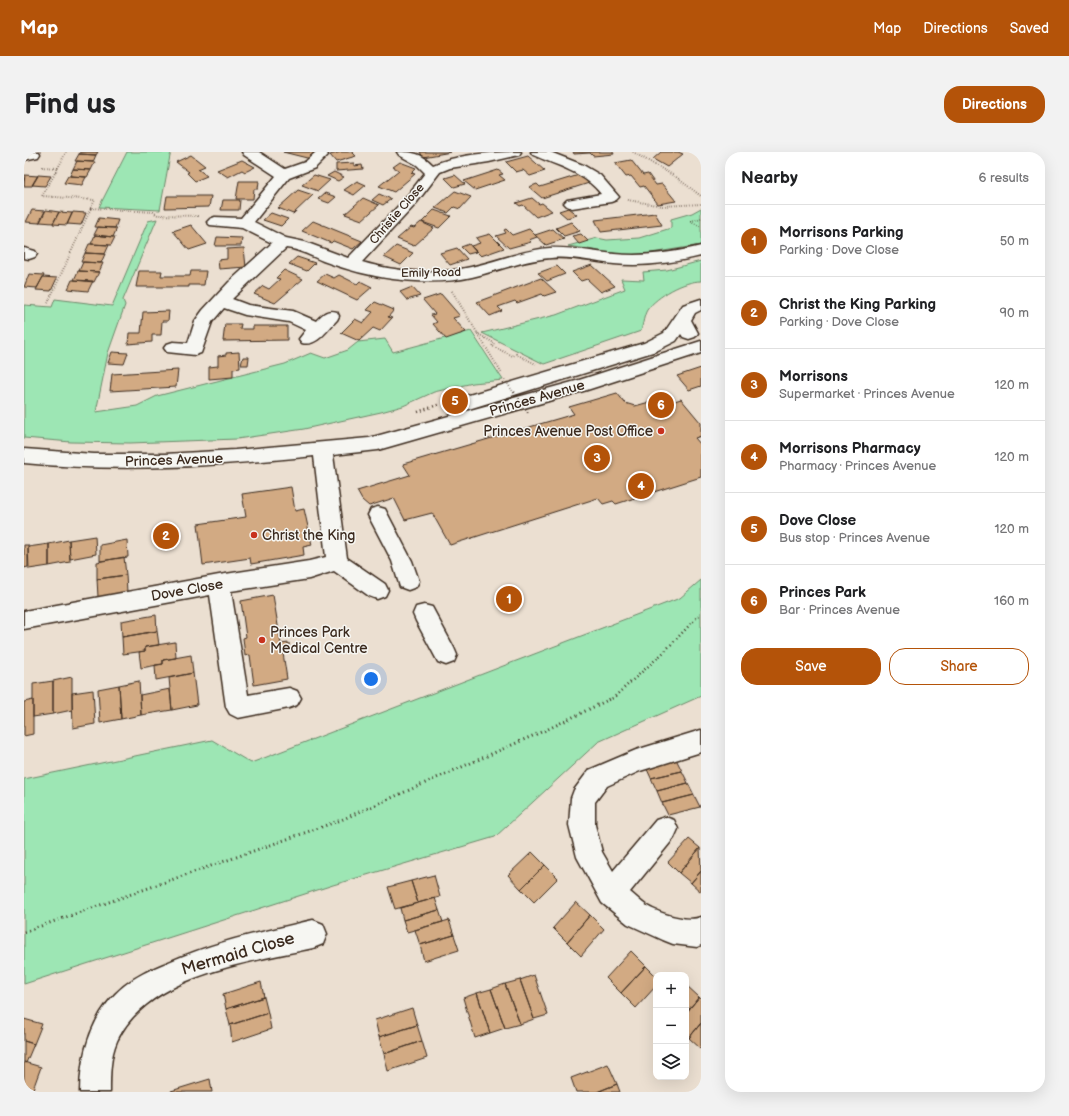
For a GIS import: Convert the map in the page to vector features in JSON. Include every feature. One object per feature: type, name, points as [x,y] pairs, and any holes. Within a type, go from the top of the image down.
[{"type":"street","points":[[249,152],[284,175]]},
{"type":"street","points":[[404,152],[422,162],[432,172]]},
{"type":"street","name":"Christie Close","points":[[352,264],[410,203],[432,172],[447,164],[489,158],[514,152]]},
{"type":"street","points":[[538,152],[586,171],[603,186],[611,197],[572,203]]},
{"type":"street","points":[[245,224],[284,175],[310,165],[321,155]]},
{"type":"street","name":"Emily Road","points":[[215,222],[245,224],[272,236],[282,243],[291,243],[371,270],[391,273],[443,276],[471,272],[522,256],[541,253],[566,252],[612,259],[646,260],[668,258],[701,250]]},
{"type":"street","points":[[173,348],[194,349],[204,321],[221,301],[282,243]]},
{"type":"street","points":[[221,301],[245,310],[293,317],[313,334],[331,316]]},
{"type":"street","name":"Princes Avenue","points":[[323,448],[384,427],[650,347],[668,338],[682,320],[685,312],[690,308],[701,304]]},
{"type":"street","points":[[682,320],[686,330],[701,342]]},
{"type":"street","name":"Princes Avenue","points":[[24,456],[86,461],[193,461],[241,458],[323,448],[357,447],[378,443],[581,386],[701,347]]},
{"type":"street","points":[[323,448],[337,562],[377,590]]},
{"type":"street","points":[[378,515],[402,561],[408,581]]},
{"type":"street","name":"Dove Close","points":[[33,619],[219,584],[309,570],[337,562]]},
{"type":"street","points":[[219,584],[238,707],[289,698]]},
{"type":"street","points":[[424,614],[446,655]]},
{"type":"street","points":[[701,741],[636,761],[598,778],[583,798],[582,825],[590,857],[611,894],[636,915],[673,930],[697,933],[701,931]]},
{"type":"street","points":[[611,894],[665,829]]},
{"type":"street","name":"Mermaid Close","points":[[95,1092],[94,1074],[101,1042],[121,1008],[145,987],[185,967],[238,952],[313,934]]},
{"type":"path","points":[[48,303],[78,234],[95,200],[42,196],[66,152]]},
{"type":"path","points":[[633,152],[676,177],[701,196]]},
{"type":"path","points":[[27,155],[30,166],[58,168]]},
{"type":"path","points":[[611,197],[662,206],[701,204]]},
{"type":"path","points":[[91,208],[153,212],[158,215],[209,217],[215,222]]},
{"type":"path","points":[[701,218],[691,221],[701,227]]},
{"type":"path","points":[[464,311],[505,380],[530,414]]},
{"type":"path","points":[[477,333],[494,343],[492,346],[513,356],[516,354],[536,364],[539,368]]},
{"type":"path","points":[[502,386],[509,383]]},
{"type":"path","points":[[414,414],[443,403]]},
{"type":"path","points":[[24,932],[341,820],[546,730],[613,698],[664,652],[701,614]]},
{"type":"green space","points":[[127,152],[172,152],[160,210],[99,207]]},
{"type":"green space","points":[[701,208],[701,245],[632,256],[568,246],[597,238],[607,240],[639,238],[671,228],[671,219],[692,213]]},
{"type":"green space","points":[[157,219],[123,300],[125,305],[108,353],[96,412],[137,406],[157,396],[285,364],[311,353],[325,358],[348,350],[358,342],[385,339],[393,352],[471,331],[503,380],[473,383],[434,392],[403,406],[381,412],[304,429],[237,439],[130,443],[71,442],[24,438],[24,305],[52,307],[55,299],[112,306],[148,221]]},
{"type":"green space","points":[[701,261],[701,281],[679,286],[651,305],[644,317],[641,331],[544,364],[482,333],[556,315],[625,289],[621,279],[644,280],[643,272],[667,270]]},
{"type":"green space","points":[[701,580],[701,696],[598,742],[495,837],[333,885],[24,984],[24,779],[212,740],[251,763],[680,598]]},
{"type":"building","points":[[80,152],[98,152],[96,155],[79,154]]},
{"type":"building","points":[[283,152],[319,152],[311,159]]},
{"type":"building","points":[[341,152],[352,152],[356,156],[336,162],[330,155]]},
{"type":"building","points":[[420,152],[451,152],[423,157]]},
{"type":"building","points":[[573,152],[613,152],[614,154],[593,156],[590,153],[574,154]]},
{"type":"building","points":[[661,152],[678,152],[683,154],[667,167],[653,159]]},
{"type":"building","points":[[79,154],[96,155],[93,162],[75,161]]},
{"type":"building","points":[[191,155],[205,166],[198,169],[207,176],[195,181],[187,173],[189,172],[176,162]]},
{"type":"building","points":[[528,156],[545,171],[530,176],[523,170],[516,172],[506,162]]},
{"type":"building","points":[[242,160],[255,167],[245,172],[242,170],[228,177],[217,170]]},
{"type":"building","points":[[631,160],[643,175],[648,174],[656,185],[662,184],[676,201],[658,204],[644,186],[640,187],[631,176],[626,177],[615,163]]},
{"type":"building","points":[[77,161],[95,162],[91,170],[73,169]]},
{"type":"building","points":[[400,162],[416,168],[411,173],[415,174],[394,192],[379,186],[399,170],[393,167]]},
{"type":"building","points":[[354,163],[354,166],[362,165],[363,169],[336,171],[336,164]]},
{"type":"building","points":[[73,169],[91,170],[87,177],[70,176]]},
{"type":"building","points":[[498,170],[503,174],[499,175],[505,180],[475,190],[464,181]]},
{"type":"building","points":[[334,172],[344,177],[338,181],[327,176]]},
{"type":"building","points":[[25,175],[38,176],[32,186],[24,186]]},
{"type":"building","points":[[38,175],[51,176],[45,186],[32,185]]},
{"type":"building","points":[[314,175],[330,180],[318,191],[302,185]]},
{"type":"building","points":[[455,175],[465,184],[454,187],[445,178]]},
{"type":"building","points":[[579,175],[589,183],[542,198],[529,187],[537,184],[540,187]]},
{"type":"building","points":[[68,176],[86,177],[82,185],[64,183]]},
{"type":"building","points":[[239,181],[259,181],[258,189],[254,189],[253,199],[236,199]]},
{"type":"building","points":[[357,181],[366,185],[354,195],[344,190]]},
{"type":"building","points":[[298,190],[313,195],[293,214],[278,208]]},
{"type":"building","points":[[455,191],[471,197],[460,209],[454,207],[448,213],[435,208]]},
{"type":"building","points":[[325,193],[336,197],[329,203],[318,199]]},
{"type":"building","points":[[379,194],[391,199],[383,205],[372,200]]},
{"type":"building","points":[[167,196],[211,196],[209,207],[165,208]]},
{"type":"building","points":[[363,198],[379,205],[362,220],[345,214]]},
{"type":"building","points":[[532,198],[539,204],[542,203],[552,211],[536,217],[523,205],[520,206],[516,203]]},
{"type":"building","points":[[223,200],[240,200],[239,210],[221,210]]},
{"type":"building","points":[[568,208],[577,215],[567,218],[559,211]]},
{"type":"building","points":[[32,210],[45,211],[39,223],[26,222]]},
{"type":"building","points":[[46,210],[59,212],[53,223],[40,222]]},
{"type":"building","points":[[434,210],[451,216],[439,228],[422,222]]},
{"type":"building","points":[[59,212],[72,213],[67,225],[53,224]]},
{"type":"building","points":[[73,212],[86,213],[81,225],[67,224]]},
{"type":"building","points":[[271,213],[288,219],[281,226],[263,220]]},
{"type":"building","points":[[655,213],[662,225],[601,232],[595,220]]},
{"type":"building","points":[[99,218],[118,220],[115,228],[95,227]]},
{"type":"building","points":[[313,221],[362,241],[353,249],[333,241],[331,243],[302,231]]},
{"type":"building","points":[[421,222],[434,228],[414,246],[397,239],[411,227],[414,228]]},
{"type":"building","points":[[571,222],[580,231],[564,236],[556,228]]},
{"type":"building","points":[[191,225],[207,244],[189,250],[173,231]]},
{"type":"building","points":[[98,227],[117,228],[113,237],[94,235]]},
{"type":"building","points":[[506,229],[512,235],[529,229],[537,237],[529,240],[531,242],[509,248],[496,236],[506,233],[504,230]]},
{"type":"building","points":[[553,229],[564,239],[546,245],[535,235]]},
{"type":"building","points":[[490,234],[504,248],[481,256],[471,246],[480,243],[476,238]]},
{"type":"building","points":[[581,234],[588,241],[579,244],[572,236]]},
{"type":"building","points":[[95,235],[115,237],[111,245],[91,244]]},
{"type":"building","points":[[217,237],[242,238],[241,246],[215,246]]},
{"type":"building","points":[[89,244],[109,245],[105,254],[85,253]]},
{"type":"building","points":[[469,244],[476,252],[468,254],[461,247]]},
{"type":"building","points":[[396,246],[413,253],[401,265],[384,257]]},
{"type":"building","points":[[244,248],[246,267],[219,269],[218,260],[227,259],[227,249]]},
{"type":"building","points":[[457,248],[467,259],[450,265],[440,253]]},
{"type":"building","points":[[85,253],[105,254],[101,263],[81,262]]},
{"type":"building","points":[[297,257],[315,263],[307,271],[289,264]]},
{"type":"building","points":[[83,262],[103,263],[99,272],[79,271]]},
{"type":"building","points":[[592,265],[615,286],[601,292],[587,279],[581,281],[572,272]]},
{"type":"building","points":[[557,266],[565,274],[547,281],[538,273]]},
{"type":"building","points":[[284,270],[303,279],[275,303],[254,294],[263,286],[269,289],[280,279],[276,278]]},
{"type":"building","points":[[78,271],[99,272],[94,282],[74,280]]},
{"type":"building","points":[[139,271],[162,271],[161,276],[190,276],[191,271],[206,271],[204,285],[189,285],[189,287],[136,287]]},
{"type":"building","points":[[29,274],[44,275],[37,288],[24,287]]},
{"type":"building","points":[[325,274],[334,278],[339,275],[357,284],[360,281],[372,287],[357,300],[317,281]]},
{"type":"building","points":[[43,277],[57,278],[51,291],[36,290]]},
{"type":"building","points":[[541,278],[556,292],[544,296],[542,294],[517,303],[515,301],[498,307],[502,311],[490,316],[477,302]]},
{"type":"building","points":[[72,280],[93,281],[88,291],[68,289]]},
{"type":"building","points":[[412,287],[420,296],[407,300],[400,292]]},
{"type":"building","points":[[441,294],[460,316],[453,318],[466,332],[446,339],[433,324],[437,322],[431,315],[435,314],[423,300]]},
{"type":"building","points":[[375,302],[394,310],[388,317],[392,318],[380,331],[373,328],[359,341],[341,333],[355,319],[363,323],[373,312],[367,310]]},
{"type":"building","points":[[169,311],[168,321],[162,321],[161,335],[152,335],[152,342],[128,344],[129,333],[141,333],[143,312]]},
{"type":"building","points":[[225,324],[241,324],[240,329],[253,329],[253,326],[287,326],[287,340],[223,341]]},
{"type":"building","points":[[112,352],[128,353],[124,364],[108,363]]},
{"type":"building","points":[[239,352],[240,368],[233,369],[233,377],[209,379],[209,367],[218,366],[218,356],[226,355],[226,353]]},
{"type":"building","points":[[243,357],[249,357],[248,365],[241,365]]},
{"type":"building","points":[[701,368],[701,386],[689,390],[677,376]]},
{"type":"building","points":[[178,370],[176,387],[110,391],[112,374]]},
{"type":"building","points":[[617,393],[625,403],[635,406],[664,398],[668,403],[681,399],[701,423],[701,436],[695,438],[701,445],[701,477],[616,504],[613,501],[603,504],[598,498],[450,545],[432,513],[405,520],[394,498],[369,506],[362,500],[357,491],[410,475],[403,464],[574,414],[569,407]]},
{"type":"building","name":"Christ the King","points":[[291,487],[295,511],[304,509],[312,545],[303,547],[304,555],[251,564],[250,558],[203,565],[198,524],[246,517],[242,494]]},
{"type":"building","points":[[95,536],[96,554],[70,559],[69,540]]},
{"type":"building","points":[[69,540],[70,562],[49,566],[49,544]]},
{"type":"building","points":[[127,540],[128,557],[100,561],[100,545]]},
{"type":"building","points":[[49,544],[49,566],[29,569],[28,547]]},
{"type":"building","points":[[24,545],[28,545],[28,567],[24,568]]},
{"type":"building","points":[[124,557],[126,575],[97,579],[97,562]]},
{"type":"building","points":[[126,575],[127,592],[98,597],[97,579]]},
{"type":"building","name":"Princes Park Medical Centre","points":[[273,595],[281,644],[289,643],[290,652],[283,653],[287,679],[254,685],[250,655],[245,656],[243,638],[246,637],[241,601]]},
{"type":"building","points":[[156,615],[157,631],[122,637],[121,621]]},
{"type":"building","points":[[157,631],[159,645],[145,647],[145,651],[123,654],[122,637]]},
{"type":"building","points":[[175,642],[176,658],[163,660],[163,664],[141,668],[139,652],[145,651],[145,647]]},
{"type":"building","points":[[191,655],[193,673],[156,680],[155,665],[163,664],[163,660]]},
{"type":"building","points":[[193,673],[197,705],[172,710],[169,678]]},
{"type":"building","points":[[72,677],[72,710],[53,714],[53,681]]},
{"type":"building","points":[[53,681],[53,714],[33,717],[33,684]]},
{"type":"building","points":[[139,681],[141,715],[121,719],[119,685]]},
{"type":"building","points":[[119,685],[121,719],[100,723],[98,689]]},
{"type":"building","points":[[170,689],[172,710],[141,715],[140,695]]},
{"type":"building","points":[[93,690],[95,724],[73,728],[72,693]]},
{"type":"building","points":[[33,700],[33,734],[24,736],[24,702]]},
{"type":"building","points":[[676,759],[682,771],[651,778],[646,767]]},
{"type":"building","points":[[682,771],[688,783],[657,791],[651,778]]},
{"type":"building","points":[[688,783],[694,795],[662,803],[657,791]]},
{"type":"building","points":[[694,795],[700,807],[668,815],[662,803]]},
{"type":"building","points":[[689,839],[700,848],[679,873],[668,862]]},
{"type":"building","points":[[700,848],[701,871],[691,883],[679,873]]},
{"type":"building","points":[[532,852],[545,865],[521,889],[508,875]]},
{"type":"building","points":[[545,865],[558,878],[534,902],[521,889]]},
{"type":"building","points":[[701,871],[701,892],[691,883]]},
{"type":"building","points":[[434,875],[440,897],[418,903],[411,881]]},
{"type":"building","points":[[411,881],[418,903],[395,909],[388,887]]},
{"type":"building","points":[[435,898],[439,910],[403,920],[400,908]]},
{"type":"building","points":[[576,902],[590,915],[567,942],[553,928]]},
{"type":"building","points":[[439,910],[443,922],[407,932],[403,920]]},
{"type":"building","points":[[590,915],[604,929],[581,956],[567,942]]},
{"type":"building","points":[[449,920],[454,935],[420,945],[415,930]]},
{"type":"building","points":[[454,935],[459,950],[424,961],[420,945]]},
{"type":"building","points":[[631,951],[646,966],[621,993],[606,978]]},
{"type":"building","points":[[646,966],[653,973],[653,989],[636,1008],[621,993]]},
{"type":"building","points":[[534,975],[548,1015],[534,1019],[520,980]]},
{"type":"building","points":[[520,980],[534,1019],[520,1024],[505,984]]},
{"type":"building","points":[[261,982],[264,997],[226,1009],[223,994]]},
{"type":"building","points":[[505,984],[520,1024],[505,1028],[491,989]]},
{"type":"building","points":[[689,988],[699,997],[689,1009]]},
{"type":"building","points":[[491,989],[505,1028],[490,1033],[477,993]]},
{"type":"building","points":[[477,993],[490,1033],[475,1038],[463,998]]},
{"type":"building","points":[[264,997],[268,1013],[230,1025],[226,1009]]},
{"type":"building","points":[[699,997],[701,999],[701,1023],[689,1038],[689,1009]]},
{"type":"building","points":[[412,1008],[417,1025],[379,1037],[375,1020]]},
{"type":"building","points":[[268,1013],[271,1029],[232,1042],[230,1025]]},
{"type":"building","points":[[24,1019],[42,1024],[34,1044],[24,1041]]},
{"type":"building","points":[[701,1023],[701,1049],[689,1038]]},
{"type":"building","points":[[417,1025],[422,1041],[384,1054],[379,1037]]},
{"type":"building","points":[[24,1041],[34,1044],[26,1063],[24,1062]]},
{"type":"building","points":[[422,1041],[427,1058],[388,1071],[384,1054]]},
{"type":"building","points":[[24,1062],[41,1067],[33,1089],[24,1086]]},
{"type":"building","points":[[608,1064],[617,1084],[597,1092],[576,1092],[571,1078]]},
{"type":"building","points":[[210,1079],[212,1092],[171,1092],[171,1091]]},
{"type":"building","points":[[617,1084],[620,1092],[597,1092]]},
{"type":"place","name":"Dove Close","points":[[455,401]]},
{"type":"place","name":"Princes Park","points":[[661,405]]},
{"type":"place","name":"Princes Avenue Post Office","points":[[661,431]]},
{"type":"place","name":"Morrisons","points":[[597,458]]},
{"type":"place","name":"Morrisons Pharmacy","points":[[641,486]]},
{"type":"place","name":"Christ the King","points":[[254,535]]},
{"type":"place","name":"Christ the King Parking","points":[[166,536]]},
{"type":"place","name":"Morrisons Parking","points":[[509,599]]},
{"type":"place","name":"Princes Park Medical Centre","points":[[262,640]]}]
